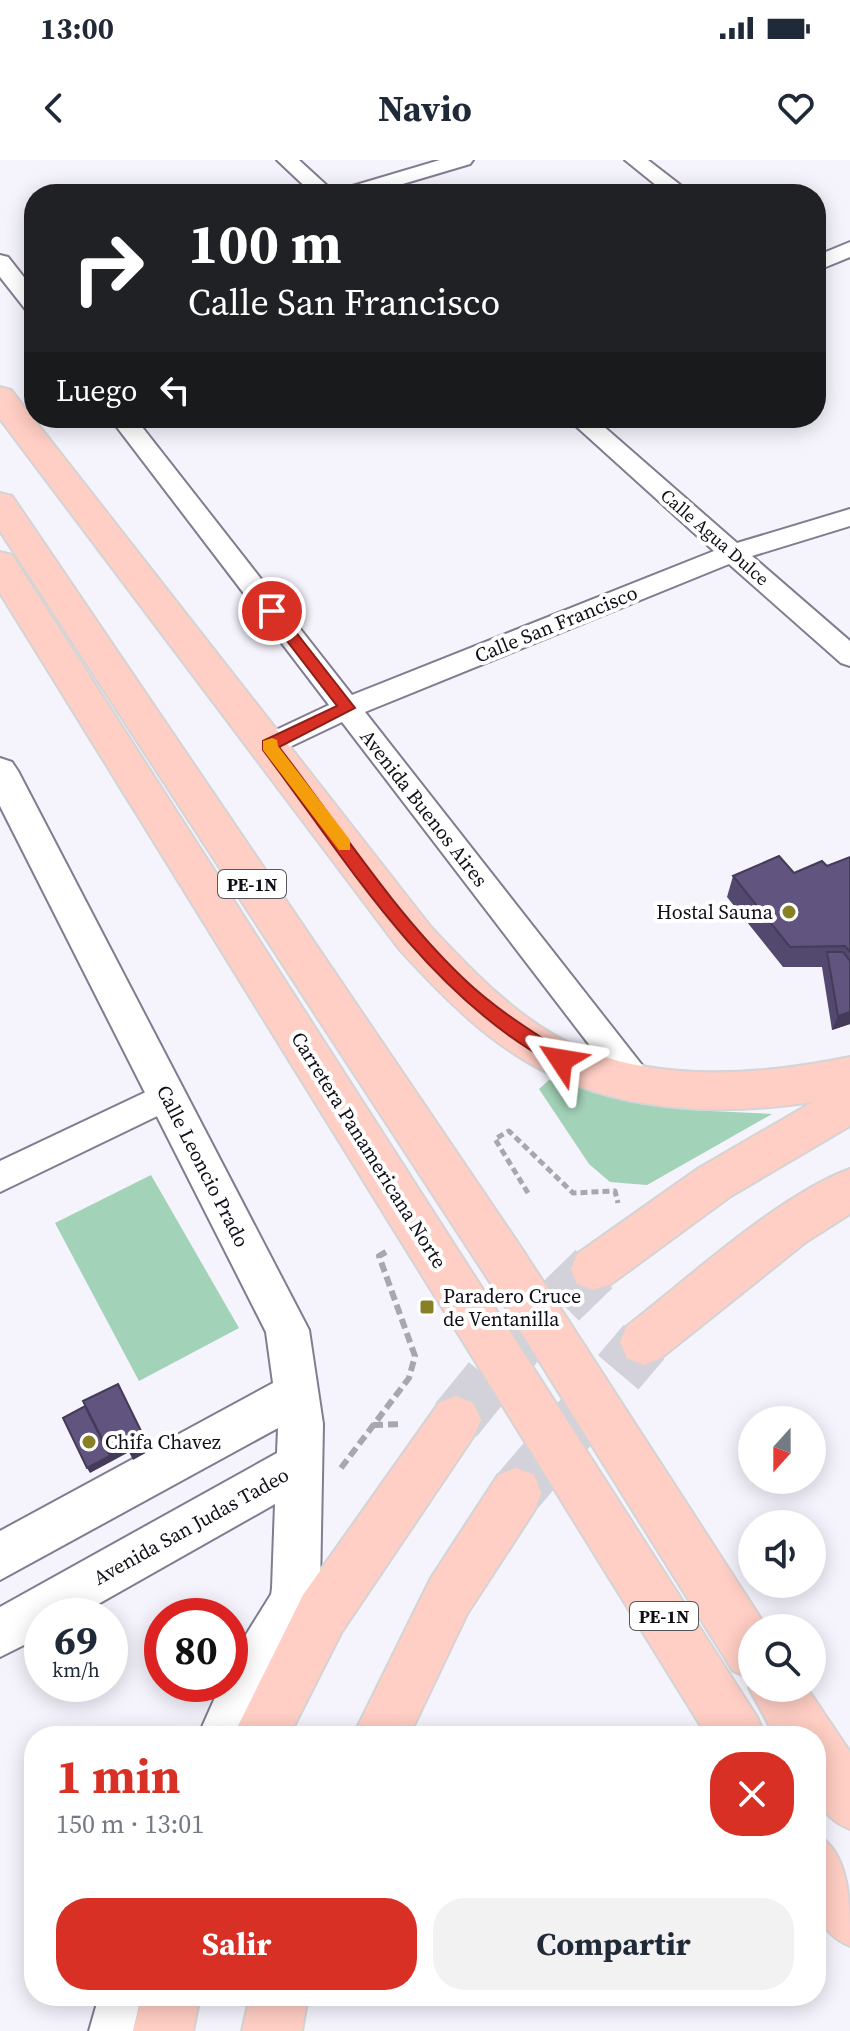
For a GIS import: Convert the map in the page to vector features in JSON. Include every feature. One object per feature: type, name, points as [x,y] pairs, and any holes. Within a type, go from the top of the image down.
[{"type":"highway","points":[[0,397],[415,938],[457,984],[508,1026],[561,1060],[638,1084],[711,1093],[799,1087],[850,1076]]},
{"type":"highway","name":"PE-1N","points":[[0,504],[505,1264],[738,1630]]},
{"type":"highway","name":"Carretera Panamericana Norte","points":[[0,564],[732,1726]]},
{"type":"highway","points":[[594,1269],[715,1182],[850,1103]]},
{"type":"highway","points":[[644,1342],[790,1227],[850,1189]]},
{"type":"highway","points":[[265,1726],[322,1614],[456,1420]]},
{"type":"highway","points":[[385,1726],[449,1596],[516,1493]]},
{"type":"highway","points":[[785,1702],[801,1726]]},
{"type":"highway","points":[[826,1764],[850,1801]]},
{"type":"highway","points":[[826,1878],[850,1917]]},
{"type":"highway","points":[[163,2031],[169,2006]]},
{"type":"highway","points":[[272,2031],[277,2006]]},
{"type":"street","points":[[287,160],[314,184]]},
{"type":"street","points":[[380,184],[463,160]]},
{"type":"street","points":[[635,160],[667,184]]},
{"type":"street","points":[[826,260],[850,249]]},
{"type":"street","points":[[0,262],[24,292]]},
{"type":"street","name":"Avenida Buenos Aires","points":[[130,428],[638,1084]]},
{"type":"street","name":"Calle Agua Dulce","points":[[590,428],[850,656]]},
{"type":"street","name":"Calle San Francisco","points":[[269,745],[347,708],[733,553],[850,517]]},
{"type":"street","name":"Calle Leoncio Prado","points":[[0,771],[287,1330],[317,1471],[296,1588],[283,1686]]},
{"type":"street","points":[[0,1177],[167,1096]]},
{"type":"street","points":[[0,1557],[298,1393]]},
{"type":"street","name":"Avenida San Judas Tadeo","points":[[0,1633],[317,1471]]},
{"type":"street","points":[[222,1726],[248,1668],[296,1588]]},
{"type":"street","points":[[111,2031],[117,2006]]},
{"type":"path","points":[[528,1193],[495,1139],[509,1131],[573,1193],[615,1191]]},
{"type":"path","points":[[317,1471],[409,1378],[415,1356],[379,1256],[392,1248],[400,1259]]},
{"type":"green space","points":[[549,1080],[633,1102],[690,1110],[772,1114],[647,1185],[610,1182],[589,1164],[539,1089]]},
{"type":"green space","points":[[151,1175],[239,1328],[139,1381],[55,1223]]},
{"type":"building","points":[[779,856],[794,873],[822,861],[827,866],[850,857],[850,952],[845,946],[790,947],[733,876]]},
{"type":"building","points":[[827,952],[843,952],[850,961],[850,1012],[838,1016]]},
{"type":"building","points":[[118,1384],[146,1441],[128,1450],[124,1443],[108,1451],[83,1401]]},
{"type":"building","name":"Chifa Chavez","points":[[85,1406],[110,1456],[87,1468],[63,1418]]},
{"type":"tunnel","points":[[456,1420],[521,1340],[594,1269]]},
{"type":"tunnel","points":[[516,1493],[644,1342]]},
{"type":"slow traffic","points":[[272,744],[269,745],[344,845]]},
{"type":"place","name":"Hostal Sauna","points":[[789,912]]},
{"type":"place","name":"Paradero Cruce de Ventanilla","points":[[427,1307]]},
{"type":"place","name":"Chifa Chavez","points":[[89,1442]]},
{"type":"route","points":[[272,611],[347,708],[269,745],[415,938],[457,984],[508,1026],[561,1060]]}]
